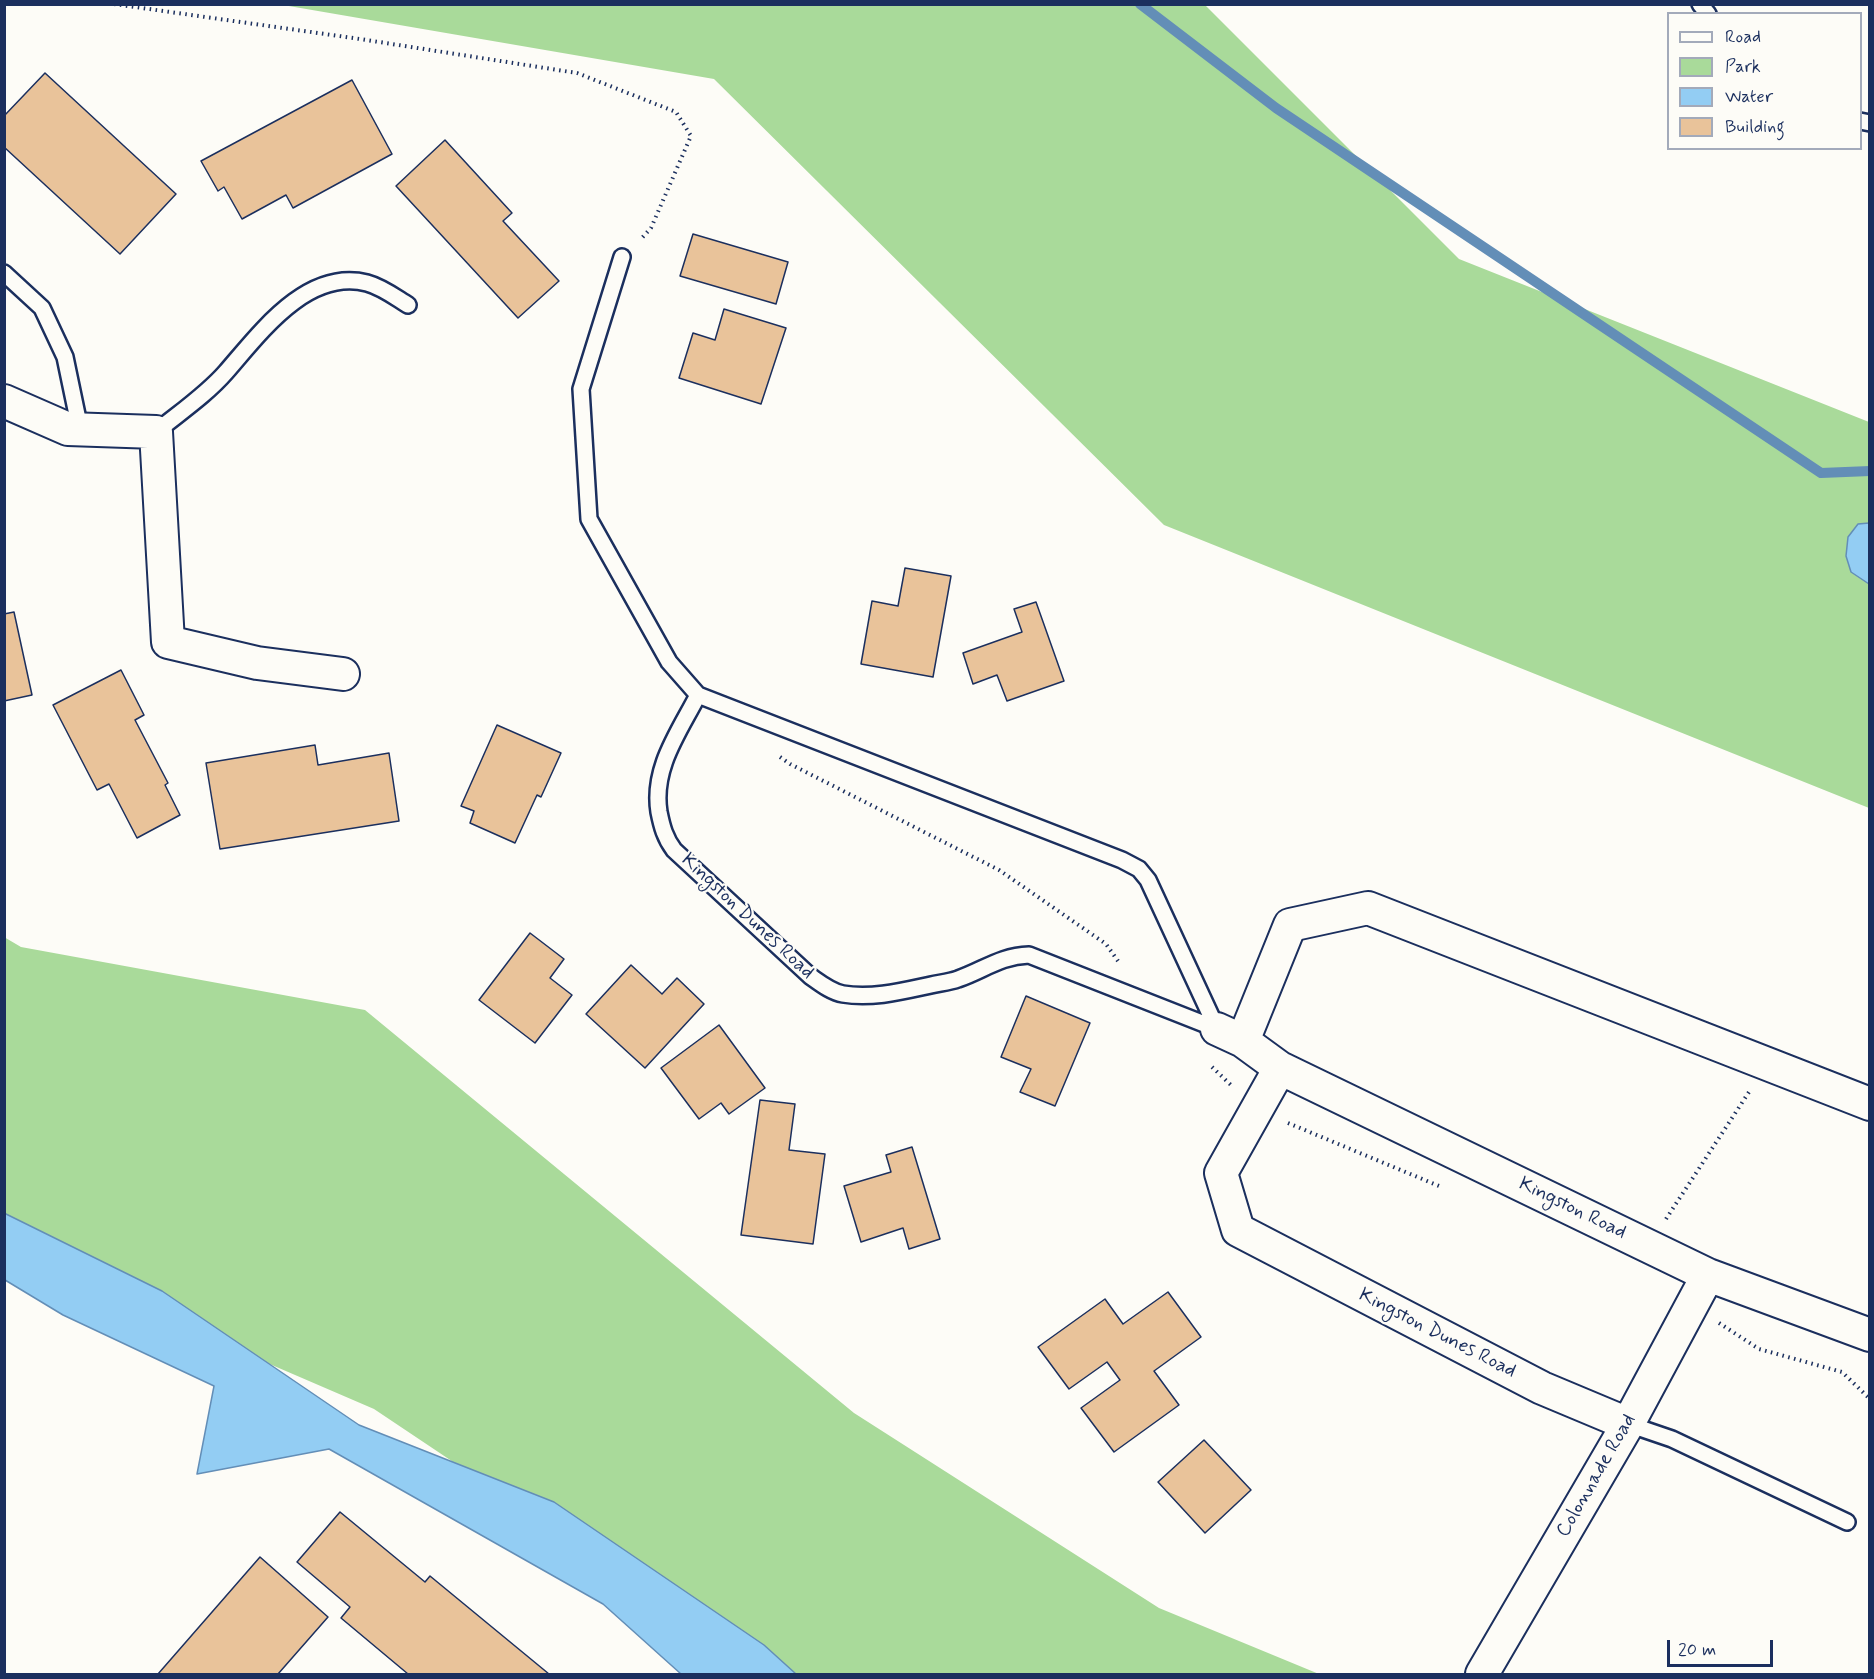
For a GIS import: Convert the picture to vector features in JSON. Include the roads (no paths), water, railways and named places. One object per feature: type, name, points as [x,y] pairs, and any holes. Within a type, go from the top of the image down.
[{"type":"street","points":[[4,400],[68,429],[156,432],[168,642],[257,663],[342,674]]},
{"type":"street","points":[[1230,1035],[1290,925],[1368,908],[1869,1104]]},
{"type":"street","name":"Kingston Dunes Road","points":[[1230,1035],[1280,1068],[1221,1173],[1238,1230],[1542,1388],[1628,1424]]},
{"type":"street","name":"Kingston Road","points":[[1280,1068],[1708,1275],[1869,1335]]},
{"type":"street","name":"Colonnade Road","points":[[1482,1674],[1628,1424],[1708,1275]]},
{"type":"lane","name":"Kingston Dunes Road","points":[[622,257],[581,389],[589,519],[669,662],[698,695],[1122,860],[1139,869],[1148,880],[1230,1035]]},
{"type":"lane","points":[[4,273],[42,308],[47,318],[65,357],[80,429]]},
{"type":"lane","points":[[156,432],[225,374],[274,318],[314,290],[330,283],[347,280],[368,283],[408,305]]},
{"type":"lane","name":"Kingston Dunes Road","points":[[698,695],[662,765],[657,798],[662,829],[674,850],[810,976],[826,988],[841,994],[866,995],[896,992],[958,979],[997,961],[1029,955],[1230,1035]]},
{"type":"lane","name":"Kingston Dunes Road","points":[[1628,1424],[1672,1439],[1847,1522]]},
{"type":"water","points":[[1870,523],[1869,584],[1851,572],[1846,556],[1848,537],[1858,524]]},
{"type":"water","points":[[4,1213],[162,1291],[359,1425],[554,1502],[764,1645],[796,1674],[681,1674],[603,1604],[329,1449],[197,1474],[214,1386],[63,1315],[5,1280]]},
{"type":"waterway","points":[[1140,4],[1276,108],[1821,473],[1870,471]]}]
